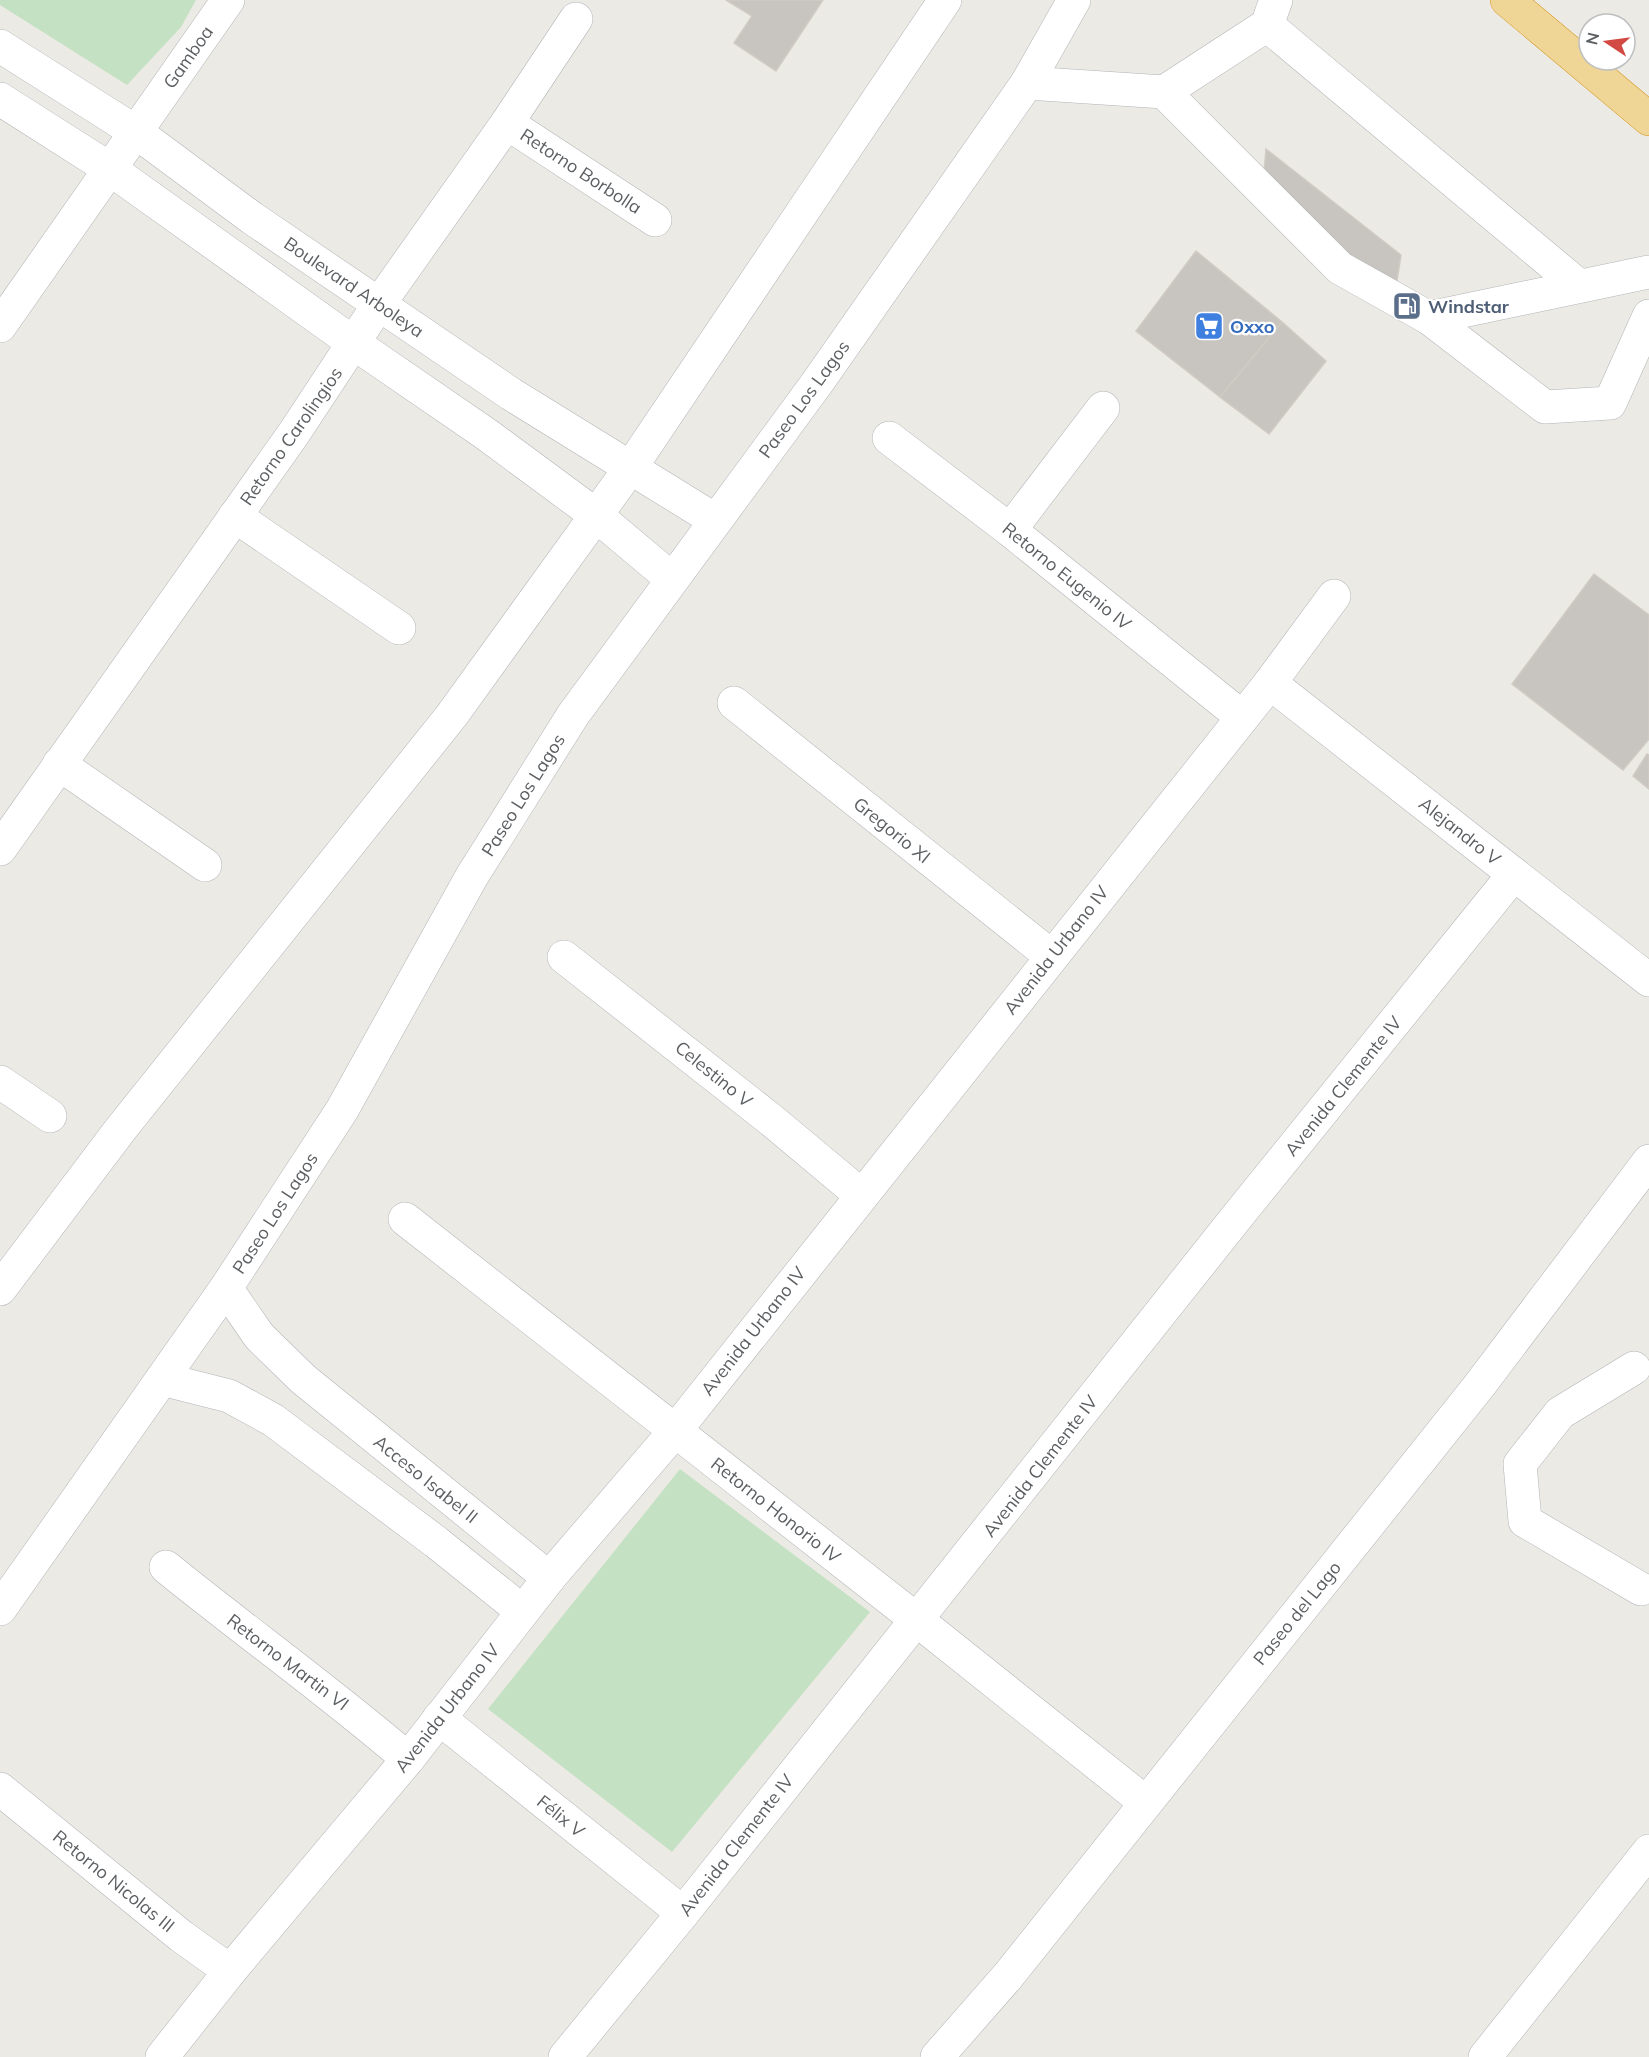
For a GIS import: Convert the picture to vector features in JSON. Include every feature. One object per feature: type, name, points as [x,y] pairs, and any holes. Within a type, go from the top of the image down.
[{"type":"highway","points":[[1507,0],[1649,119]]},
{"type":"street","name":"Gamboa","points":[[110,169],[228,0]]},
{"type":"street","points":[[0,1289],[155,1084],[327,874],[452,715],[631,467],[945,0]]},
{"type":"street","name":"Paseo Los Lagos","points":[[0,1609],[226,1288],[342,1110],[472,876],[573,715],[817,383],[1027,83],[1074,0]]},
{"type":"street","points":[[1027,83],[1164,92],[1272,13],[1579,286]]},
{"type":"street","name":"Retorno Carolingios","points":[[0,849],[355,344],[379,304],[507,123],[576,19]]},
{"type":"street","name":"Boulevard Arboleya","points":[[0,46],[143,123],[252,218],[511,394],[715,520]]},
{"type":"street","points":[[1164,92],[1340,268],[1429,318],[1545,407],[1610,403],[1649,316]]},
{"type":"street","points":[[0,99],[110,169],[355,344],[486,434],[597,516],[672,579]]},
{"type":"street","name":"Retorno Borbolla","points":[[507,123],[655,220]]},
{"type":"street","points":[[0,326],[110,169]]},
{"type":"street","points":[[1429,318],[1649,272]]},
{"type":"street","points":[[1010,530],[1103,408]]},
{"type":"street","name":"Retorno Eugenio IV","points":[[889,438],[1010,530],[1242,717]]},
{"type":"street","points":[[235,516],[399,628]]},
{"type":"street","name":"Avenida Urbano IV","points":[[162,2057],[230,1971],[408,1759],[549,1578],[675,1431],[1270,683],[1334,596]]},
{"type":"street","name":"Alejandro V","points":[[1270,683],[1649,980]]},
{"type":"street","name":"Gregorio XI","points":[[734,703],[1051,956]]},
{"type":"street","points":[[59,764],[205,865]]},
{"type":"street","name":"Avenida Clemente IV","points":[[565,2057],[683,1913],[1236,1218],[1514,874]]},
{"type":"street","name":"Celestino V","points":[[564,957],[751,1104],[861,1195]]},
{"type":"street","points":[[0,1082],[50,1116]]},
{"type":"street","name":"Paseo del Lago","points":[[937,2057],[1008,1976],[1479,1386],[1649,1161]]},
{"type":"street","name":"Retorno Honorio IV","points":[[405,1220],[917,1620],[1145,1802]]},
{"type":"street","name":"Acceso Isabel II","points":[[226,1288],[259,1336],[303,1379],[549,1578]]},
{"type":"street","points":[[1641,1589],[1525,1521],[1520,1464],[1560,1413],[1644,1364]]},
{"type":"street","points":[[162,1379],[229,1396],[273,1420],[436,1542],[522,1611]]},
{"type":"street","points":[[273,1420],[303,1379]]},
{"type":"street","name":"Retorno Martin VI","points":[[166,1567],[231,1620],[358,1716],[408,1759]]},
{"type":"street","name":"Félix V","points":[[439,1718],[683,1913]]},
{"type":"street","name":"Retorno Nicolas III","points":[[0,1789],[181,1936],[230,1971]]},
{"type":"street","points":[[1485,2057],[1649,1851]]},
{"type":"green space","points":[[0,0],[196,0],[181,27],[127,85],[0,5]]},
{"type":"green space","points":[[680,1469],[870,1612],[672,1852],[488,1709]]},
{"type":"building","points":[[726,0],[823,0],[776,71],[734,43],[752,16]]},
{"type":"building","points":[[1266,149],[1401,255],[1392,312],[1261,209]]},
{"type":"building","name":"Oxxo","points":[[1196,251],[1282,322],[1220,397],[1136,331]]},
{"type":"building","points":[[1282,322],[1326,361],[1269,434],[1220,397]]},
{"type":"building","points":[[1594,574],[1649,615],[1649,739],[1623,770],[1512,684]]},
{"type":"building","points":[[1647,754],[1649,755],[1649,789],[1633,776]]},
{"type":"place","name":"Windstar","points":[[1407,306]]},
{"type":"place","name":"Oxxo","points":[[1209,326]]}]
